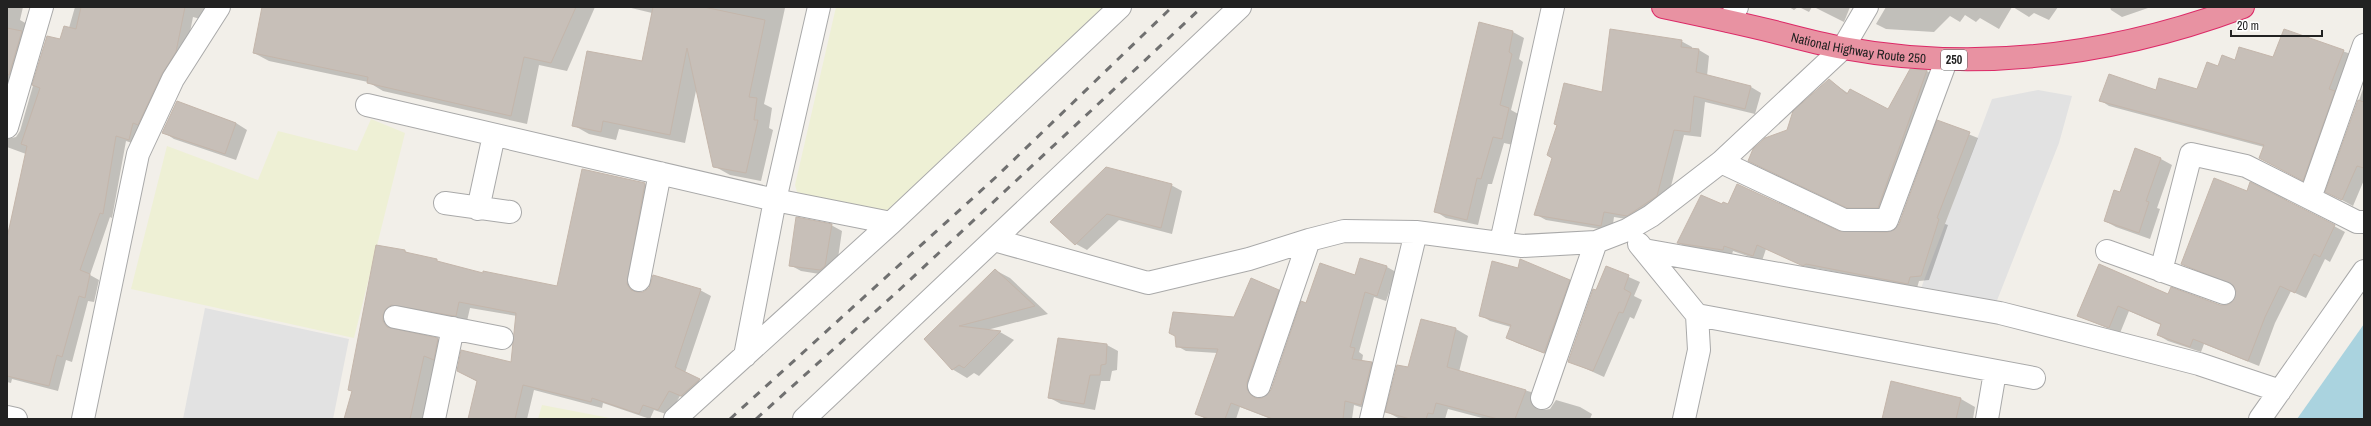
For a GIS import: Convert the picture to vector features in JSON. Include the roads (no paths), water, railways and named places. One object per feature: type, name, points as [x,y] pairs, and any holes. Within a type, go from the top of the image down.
[{"type":"highway","name":"National Highway Route 250","points":[[1663,7],[1733,14],[1843,48],[1946,60],[2015,59],[2091,49],[2154,36],[2203,22],[2243,7]]},
{"type":"street","points":[[7,127],[42,7]]},
{"type":"street","points":[[83,419],[138,154],[173,79],[218,7]]},
{"type":"street","points":[[745,356],[775,200],[819,7]]},
{"type":"street","points":[[675,419],[891,223],[1120,7]]},
{"type":"street","points":[[804,419],[1240,7]]},
{"type":"street","points":[[1501,242],[1553,7]]},
{"type":"street","points":[[994,240],[1148,283],[1249,260],[1310,240],[1344,232],[1416,232],[1501,242],[1522,246],[1596,242],[1627,230],[1651,216],[1721,162],[1843,48],[1867,7]]},
{"type":"street","points":[[2310,198],[2364,45]]},
{"type":"street","points":[[1721,162],[1844,220],[1888,220],[1946,60]]},
{"type":"street","points":[[366,105],[660,172],[775,200],[891,223]]},
{"type":"street","points":[[478,209],[494,135]]},
{"type":"street","points":[[2161,271],[2191,154],[2246,166],[2357,222],[2364,222]]},
{"type":"street","points":[[639,280],[660,172]]},
{"type":"street","points":[[445,203],[478,209],[510,212]]},
{"type":"street","points":[[1627,230],[1696,314],[1699,350],[1684,419]]},
{"type":"street","points":[[1371,419],[1416,232]]},
{"type":"street","points":[[1259,386],[1310,240]]},
{"type":"street","points":[[1542,398],[1596,242]]},
{"type":"street","points":[[1644,250],[2000,313],[2199,364],[2280,391]]},
{"type":"street","points":[[2107,251],[2224,293]]},
{"type":"street","points":[[2260,419],[2364,271]]},
{"type":"street","points":[[1696,314],[1995,372],[2034,378]]},
{"type":"street","points":[[396,317],[502,338]]},
{"type":"street","points":[[434,419],[453,328]]},
{"type":"street","points":[[1986,419],[1995,372]]},
{"type":"street","points":[[7,417],[16,419]]},
{"type":"water","points":[[2364,324],[2364,419],[2297,419]]},
{"type":"railway","points":[[730,419],[996,177],[1172,7]]},
{"type":"railway","points":[[756,419],[897,292],[1202,7]]}]
